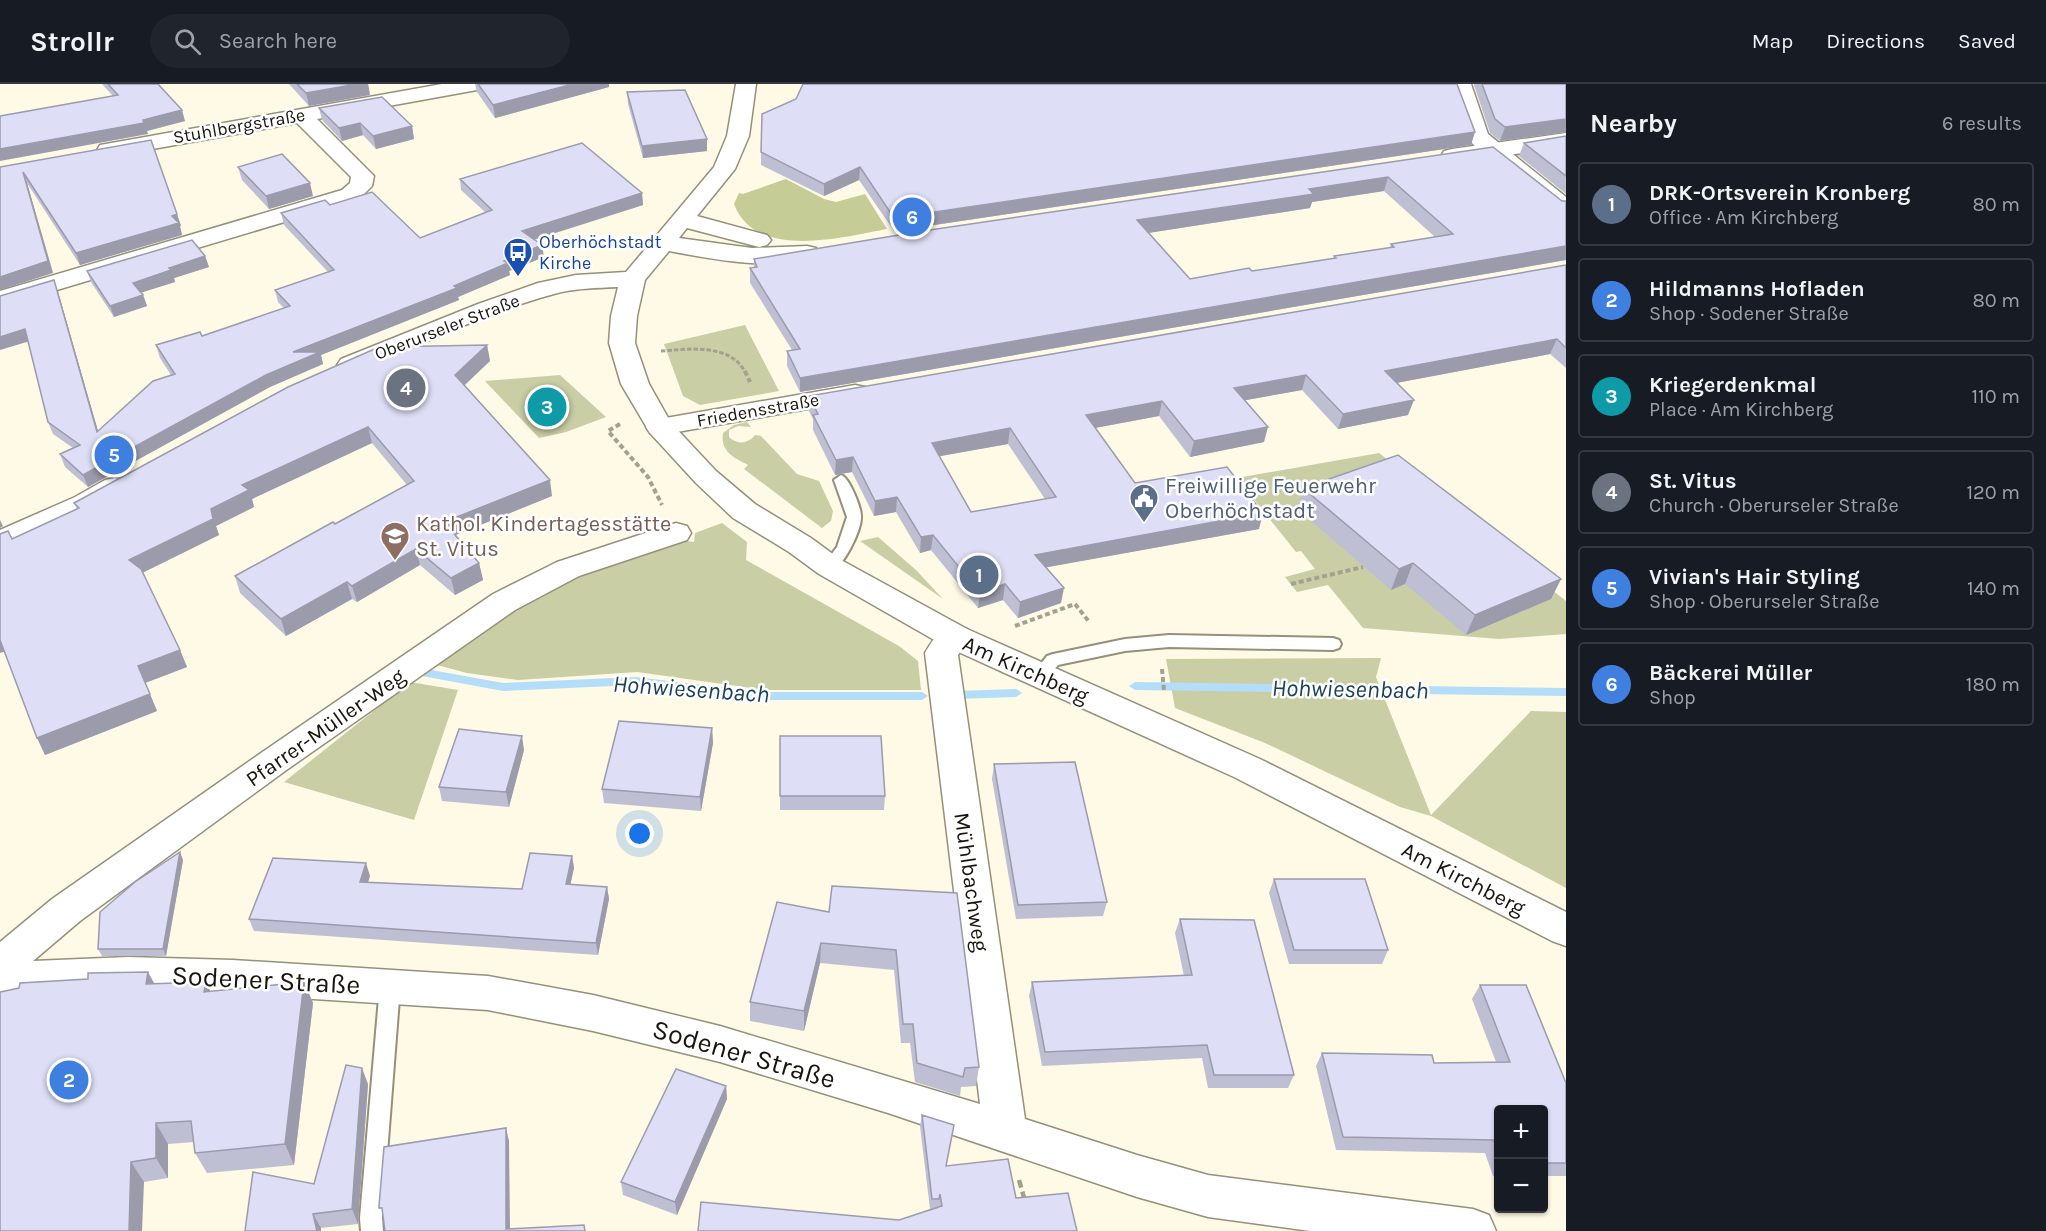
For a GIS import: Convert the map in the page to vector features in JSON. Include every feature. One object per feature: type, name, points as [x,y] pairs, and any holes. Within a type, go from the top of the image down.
[{"type":"street","name":"Stuhlbergstraße","points":[[93,153],[477,84]]},
{"type":"street","points":[[633,279],[724,169],[738,136],[746,84]]},
{"type":"street","points":[[1461,84],[1478,136],[1492,150],[1566,208]]},
{"type":"street","points":[[0,299],[350,195],[361,186],[363,176],[301,115]]},
{"type":"street","points":[[1434,159],[1566,140]]},
{"type":"street","points":[[664,243],[747,257],[783,257],[829,250],[780,245],[683,220]]},
{"type":"street","name":"Am Kirchberg","points":[[633,279],[624,316],[622,343],[635,384],[653,417],[706,477],[744,511],[800,545],[830,567],[962,640],[1247,768],[1566,930]]},
{"type":"street","name":"Oberurseler Straße","points":[[324,377],[398,344],[547,288],[576,282],[633,279]]},
{"type":"street","name":"Friedensstraße","points":[[653,417],[766,408],[883,388]]},
{"type":"street","points":[[0,542],[85,504],[141,472]]},
{"type":"street","name":"Pfarrer-Müller-Weg","points":[[0,965],[66,910],[273,762],[504,602],[568,569],[676,533]]},
{"type":"street","name":"Mühlbachweg","points":[[962,640],[941,653],[1005,1132]]},
{"type":"street","name":"Sodener Straße","points":[[0,979],[128,974],[390,986],[488,993],[593,1013],[720,1044],[1005,1132],[1137,1176],[1208,1196],[1473,1231]]},
{"type":"lane","points":[[830,567],[844,548],[854,516],[841,480]]},
{"type":"lane","points":[[1040,675],[1053,660],[1110,648],[1168,641],[1333,644]]},
{"type":"lane","points":[[372,1231],[371,1218],[390,986]]},
{"type":"path","points":[[625,354],[683,350],[725,354],[737,359],[766,408]]},
{"type":"path","points":[[653,417],[608,431],[648,477],[676,533]]},
{"type":"path","points":[[1291,584],[1363,567]]},
{"type":"path","points":[[962,640],[1075,604],[1110,648]]},
{"type":"path","points":[[1162,673],[1164,693]]},
{"type":"green space","points":[[786,179],[824,199],[836,202],[865,194],[887,229],[825,240],[802,241],[780,239],[761,233],[745,222],[734,204],[739,193],[743,194]]},
{"type":"green space","points":[[745,325],[779,391],[700,405],[683,396],[664,344]]},
{"type":"green space","points":[[560,375],[606,417],[566,432],[539,438],[485,381]]},
{"type":"green space","points":[[747,422],[751,427],[738,426],[729,430],[729,437],[742,442],[755,435],[761,436],[797,474],[819,481],[833,511],[831,521],[822,528],[744,469],[748,465],[726,450],[723,433],[734,425]]},
{"type":"green space","points":[[1379,453],[1566,601],[1566,634],[1499,639],[1363,628],[1328,585],[1297,592],[1285,577],[1315,569],[1301,551],[1296,552],[1237,478]]},
{"type":"green space","points":[[722,523],[747,542],[746,560],[899,646],[918,661],[921,690],[766,690],[637,672],[518,680],[467,673],[437,665],[543,590],[679,540],[694,542],[695,533]]},
{"type":"green space","points":[[878,537],[916,570],[943,599],[860,541]]},
{"type":"green space","points":[[1381,658],[1376,677],[1431,815],[1531,711],[1566,712],[1566,888],[1431,816],[1400,807],[1265,743],[1175,708],[1166,659]]},
{"type":"green space","points":[[410,682],[458,690],[414,820],[284,782]]},
{"type":"building","points":[[108,84],[158,84],[182,110],[143,120],[144,123],[0,149],[0,116],[118,95]]},
{"type":"building","points":[[297,84],[357,84],[306,93]]},
{"type":"building","points":[[478,84],[573,84],[493,105]]},
{"type":"building","points":[[803,84],[1457,84],[1475,132],[894,218],[860,167],[824,184],[761,152],[762,114],[796,99]]},
{"type":"building","points":[[1482,84],[1566,84],[1566,119],[1505,127],[1495,119]]},
{"type":"building","points":[[685,90],[707,139],[642,146],[627,92]]},
{"type":"building","points":[[382,97],[412,126],[373,136],[360,123],[339,128],[319,108]]},
{"type":"building","points":[[1566,136],[1566,176],[1524,143]]},
{"type":"building","points":[[151,140],[177,214],[172,216],[179,223],[76,253],[23,172],[48,261],[0,277],[0,167]]},
{"type":"building","points":[[582,143],[642,193],[522,231],[542,245],[504,261],[508,263],[454,286],[457,288],[293,352],[320,352],[266,375],[83,475],[60,454],[80,445],[48,422],[25,329],[0,337],[0,296],[54,280],[97,432],[153,381],[175,374],[156,345],[200,332],[202,336],[290,306],[275,290],[334,270],[281,213],[325,200],[330,205],[372,192],[420,238],[492,210],[460,179]]},
{"type":"building","points":[[1493,147],[1562,201],[1566,201],[1566,246],[800,378],[787,351],[800,349],[750,268],[757,267],[754,259],[923,231]],"holes":[[[1388,177],[1453,234],[1391,244],[1394,247],[1334,256],[1336,258],[1252,271],[1249,268],[1190,279],[1137,220],[1314,194],[1309,189]]]},
{"type":"building","points":[[282,154],[310,183],[266,196],[238,167]]},
{"type":"building","points":[[192,240],[205,256],[133,283],[143,295],[110,306],[87,271]]},
{"type":"building","points":[[1566,265],[1566,348],[1557,339],[1385,371],[1414,400],[1343,414],[1306,375],[1234,388],[1268,427],[1194,441],[1162,401],[1086,415],[1135,483],[1227,467],[1263,513],[1035,555],[1064,588],[1020,602],[1005,584],[980,593],[933,535],[921,537],[897,497],[875,501],[853,457],[836,460],[813,415],[818,414],[809,396]],"holes":[[[1010,428],[1056,497],[971,512],[932,443]]]},
{"type":"building","points":[[487,345],[455,375],[550,480],[444,522],[479,563],[451,578],[416,549],[352,586],[347,582],[281,619],[235,576],[414,481],[368,427],[242,485],[249,490],[211,509],[213,519],[129,560],[141,569],[180,650],[138,666],[150,694],[37,738],[0,640],[0,534],[8,531],[12,539],[79,508],[74,503],[288,387],[379,347]]},
{"type":"building","points":[[1398,455],[1561,579],[1475,615],[1413,563],[1399,569],[1303,488]]},
{"type":"building","points":[[619,721],[712,728],[700,797],[602,789]]},
{"type":"building","points":[[459,729],[522,736],[506,792],[439,787]]},
{"type":"building","points":[[780,736],[881,736],[885,796],[780,796]]},
{"type":"building","points":[[1075,762],[1107,902],[1018,905],[994,764]]},
{"type":"building","points":[[180,852],[163,949],[98,949],[100,912],[135,882]]},
{"type":"building","points":[[530,853],[572,856],[566,884],[607,887],[596,943],[249,919],[273,858],[366,863],[360,882],[522,889]]},
{"type":"building","points":[[1274,879],[1365,879],[1388,950],[1294,950]]},
{"type":"building","points":[[832,886],[957,893],[979,1067],[965,1068],[963,1077],[917,1063],[913,1024],[903,1024],[896,950],[821,943],[804,1011],[750,1002],[777,902],[829,912]]},
{"type":"building","points":[[1180,919],[1254,920],[1294,1075],[1214,1075],[1207,1045],[1045,1052],[1032,982],[1192,975]]},
{"type":"building","points":[[148,972],[146,984],[206,982],[204,992],[304,982],[285,1144],[195,1153],[191,1121],[156,1123],[156,1158],[131,1162],[129,1231],[0,1231],[0,992],[19,988],[20,983],[88,979],[88,973]]},
{"type":"building","points":[[1480,985],[1526,985],[1566,1083],[1566,1163],[1548,1163],[1548,1105],[1494,1105],[1494,1140],[1343,1137],[1322,1053],[1432,1055],[1434,1063],[1510,1062]]},
{"type":"building","points":[[346,1065],[362,1068],[352,1209],[313,1214],[317,1231],[245,1231],[253,1172],[314,1184]]},
{"type":"building","points":[[676,1069],[726,1086],[675,1202],[621,1182]]},
{"type":"building","points":[[922,1115],[954,1125],[946,1166],[1008,1159],[1016,1198],[1068,1193],[1077,1231],[698,1231],[701,1202],[899,1220],[942,1206],[940,1194],[939,1199],[932,1199]]},
{"type":"building","points":[[506,1128],[506,1229],[584,1225],[585,1231],[385,1231],[382,1208],[379,1208],[384,1147]]},
{"type":"waterway","name":"Hohwiesenbach","points":[[426,673],[503,687],[635,681],[765,696],[922,696]]},
{"type":"waterway","name":"Hohwiesenbach","points":[[1135,686],[1566,692]]},
{"type":"waterway","name":"Hohwiesenbach","points":[[955,695],[1016,693]]},
{"type":"place","name":"Bäckerei Müller","points":[[912,217]]},
{"type":"place","name":"Oberhöchstadt Kirche","points":[[518,278]]},
{"type":"place","name":"St. Vitus","points":[[406,388]]},
{"type":"place","name":"Kriegerdenkmal","points":[[547,407]]},
{"type":"place","name":"Vivian's Hair Styling","points":[[114,455]]},
{"type":"place","name":"Freiwillige Feuerwehr Oberhöchstadt","points":[[1144,524]]},
{"type":"place","name":"Kathol. Kindertagesstätte St. Vitus","points":[[395,562]]},
{"type":"place","name":"DRK-Ortsverein Kronberg","points":[[979,575]]},
{"type":"place","name":"Hildmanns Hofladen","points":[[69,1080]]}]
